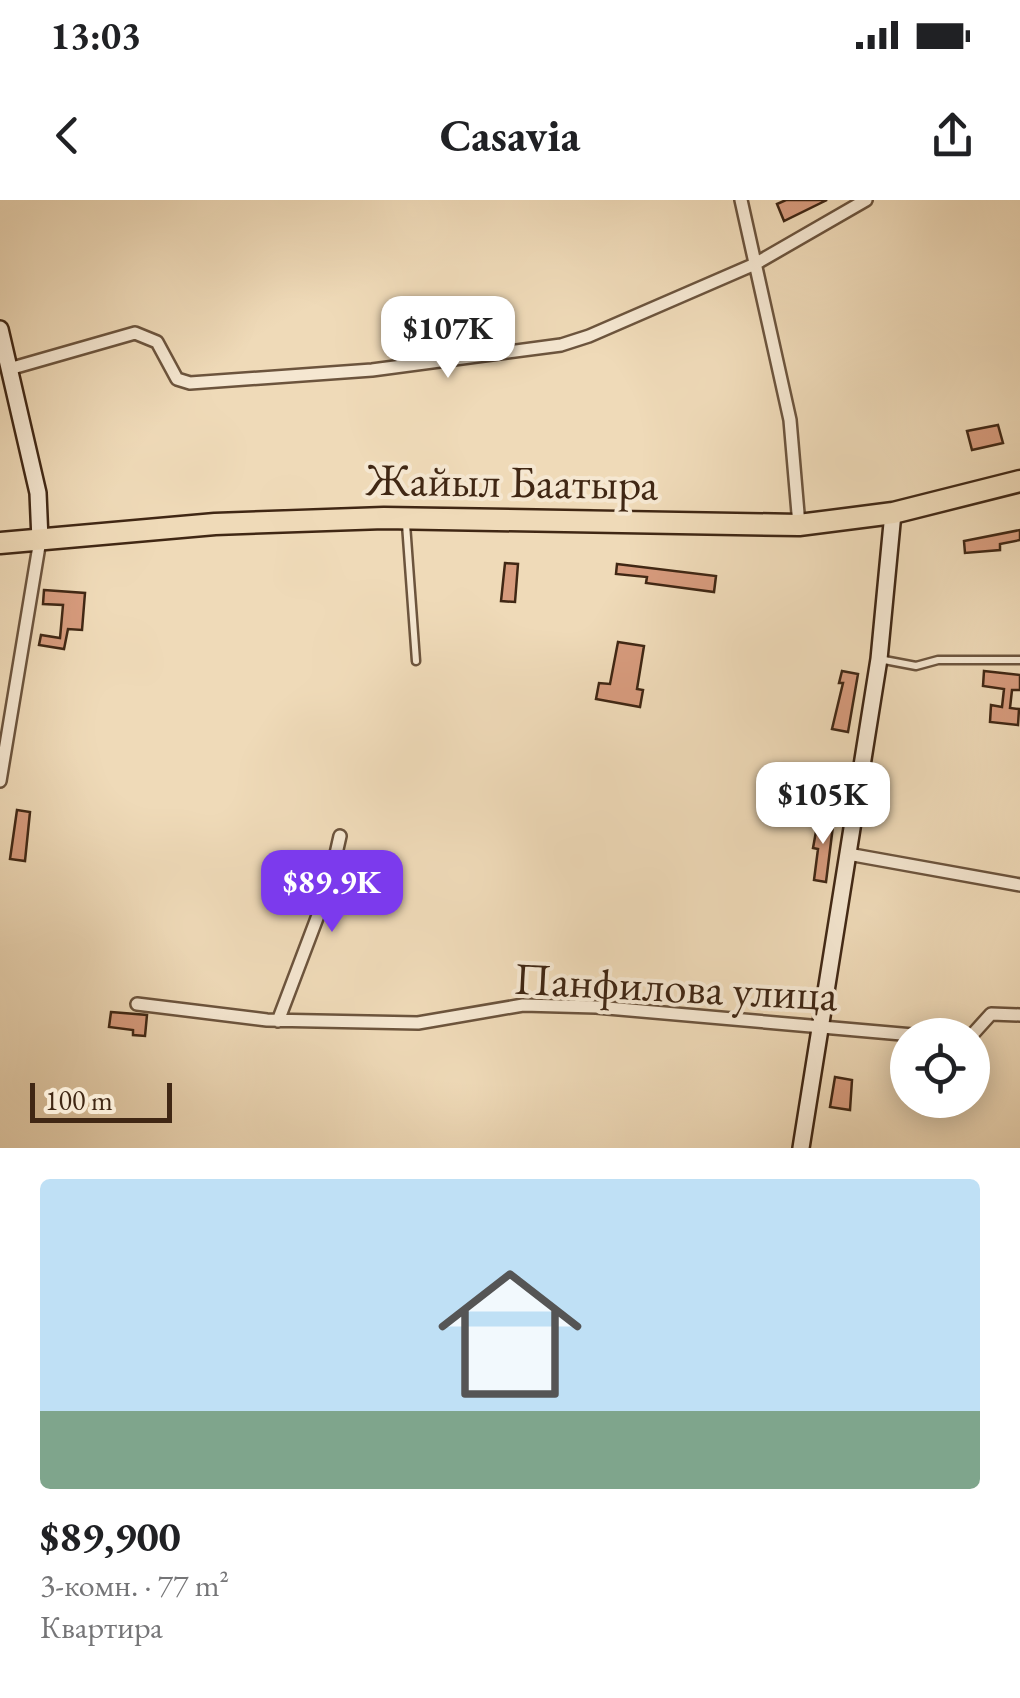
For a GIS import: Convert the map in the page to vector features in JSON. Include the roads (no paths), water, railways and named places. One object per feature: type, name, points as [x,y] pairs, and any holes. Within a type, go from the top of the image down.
[{"type":"highway","name":"Жайыл Баатыра","points":[[0,543],[215,524],[406,518],[800,525],[893,514],[1020,481]]},
{"type":"street","points":[[741,200],[790,420],[800,525]]},
{"type":"street","points":[[9,369],[135,334],[157,342],[176,379],[190,383],[372,370],[561,345],[755,264],[866,200]]},
{"type":"street","points":[[0,329],[38,493],[40,540],[0,781]]},
{"type":"street","points":[[801,1148],[879,658],[893,514]]},
{"type":"street","points":[[278,1020],[328,889],[340,836]]},
{"type":"street","points":[[848,854],[1020,884]]},
{"type":"street","name":"Панфилова улица","points":[[137,1004],[278,1020],[418,1022],[523,1005],[596,1007],[890,1033]]},
{"type":"street","points":[[987,1018],[991,1014],[1020,1016]]},
{"type":"lane","points":[[406,518],[416,661]]},
{"type":"lane","points":[[879,658],[916,666],[938,660],[1020,660]]}]
